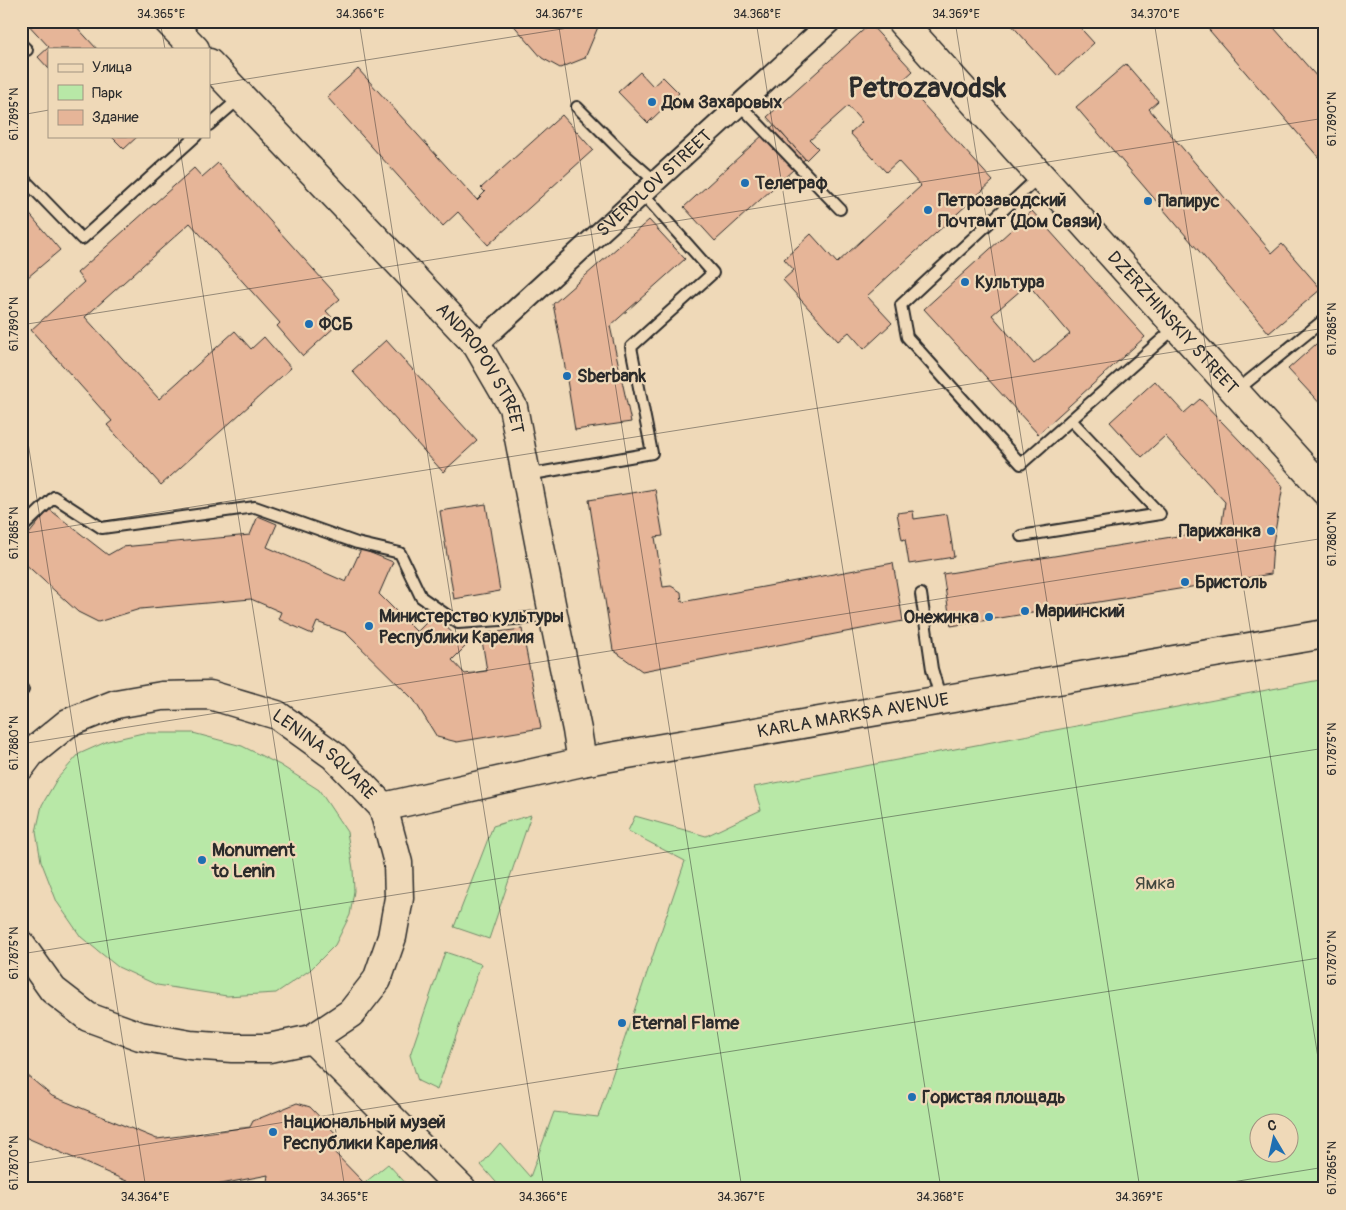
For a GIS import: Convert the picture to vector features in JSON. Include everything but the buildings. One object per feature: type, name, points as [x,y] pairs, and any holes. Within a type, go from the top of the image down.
[{"type":"main road","points":[[168,21],[194,48]]},
{"type":"main road","name":"DZERZHINSKIY STREET","points":[[901,21],[1325,491]]},
{"type":"main road","name":"ANDROPOV STREET","points":[[210,64],[477,345],[513,407],[582,762]]},
{"type":"main road","name":"KARLA MARKSA AVENUE","points":[[383,807],[582,762],[1325,634]]},
{"type":"main road","name":"LENINA SQUARE","points":[[21,945],[53,990],[88,1017],[140,1036],[190,1045],[269,1048],[312,1039],[351,1013],[377,980],[392,937],[399,898],[398,863],[383,807],[334,756],[277,715],[210,695],[162,696],[116,704],[68,722],[24,758]]},
{"type":"main road","points":[[312,1039],[462,1189]]},
{"type":"street","name":"SVERDLOV STREET","points":[[477,345],[831,21]]},
{"type":"lane","points":[[210,124],[241,97]]},
{"type":"lane","points":[[740,105],[840,209]]},
{"type":"lane","points":[[526,476],[652,453],[631,347],[713,273],[623,153],[577,106]]},
{"type":"lane","points":[[21,176],[82,238],[194,138]]},
{"type":"lane","points":[[1042,176],[901,304],[907,337],[1021,464],[1176,326]]},
{"type":"lane","points":[[1235,392],[1325,319]]},
{"type":"lane","points":[[1021,536],[1160,514],[1070,420]]},
{"type":"lane","points":[[21,529],[54,497],[102,528],[255,507],[357,543],[400,553],[421,597],[458,622],[529,618],[553,614]]},
{"type":"lane","points":[[921,594],[932,669],[942,701]]},
{"type":"green space","name":"Ямка","points":[[1325,679],[1325,1189],[502,1189],[481,1165],[500,1143],[530,1177],[554,1112],[598,1117],[685,861],[628,831],[635,816],[706,836],[761,810],[754,787]]},
{"type":"green space","points":[[143,733],[193,733],[242,746],[280,765],[319,790],[347,832],[353,869],[354,891],[350,915],[335,945],[310,970],[276,993],[227,996],[157,985],[118,967],[81,937],[57,902],[41,861],[36,832],[42,805],[57,779],[79,754],[108,741]]},
{"type":"green space","points":[[531,815],[489,939],[454,927],[493,826]]},
{"type":"green space","points":[[445,952],[481,964],[437,1090],[418,1081],[410,1055]]},
{"type":"green space","points":[[388,1164],[411,1189],[357,1189]]},
{"type":"place","name":"Дом Захаровых","points":[[652,102]]},
{"type":"place","name":"Телеграф","points":[[745,183]]},
{"type":"place","name":"Папирус","points":[[1148,201]]},
{"type":"place","name":"Петрозаводский Почтамт (Дом Связи)","points":[[928,210]]},
{"type":"place","name":"Культура","points":[[965,282]]},
{"type":"place","name":"ФСБ","points":[[309,324]]},
{"type":"place","name":"Sberbank","points":[[567,376]]},
{"type":"place","name":"Парижанка","points":[[1271,531]]},
{"type":"place","name":"Бристоль","points":[[1185,582]]},
{"type":"place","name":"Мариинский","points":[[1025,611]]},
{"type":"place","name":"Онежинка","points":[[989,617]]},
{"type":"place","name":"Министерство культуры Республики Карелия","points":[[369,626]]},
{"type":"place","name":"Monument to Lenin","points":[[202,860]]},
{"type":"place","name":"Eternal Flame","points":[[622,1023]]},
{"type":"place","name":"Гористая площадь","points":[[912,1097]]},
{"type":"place","name":"Национальный музей Республики Карелия","points":[[273,1132]]},
{"type":"district","name":"Petrozavodsk","points":[[927,88]]}]
